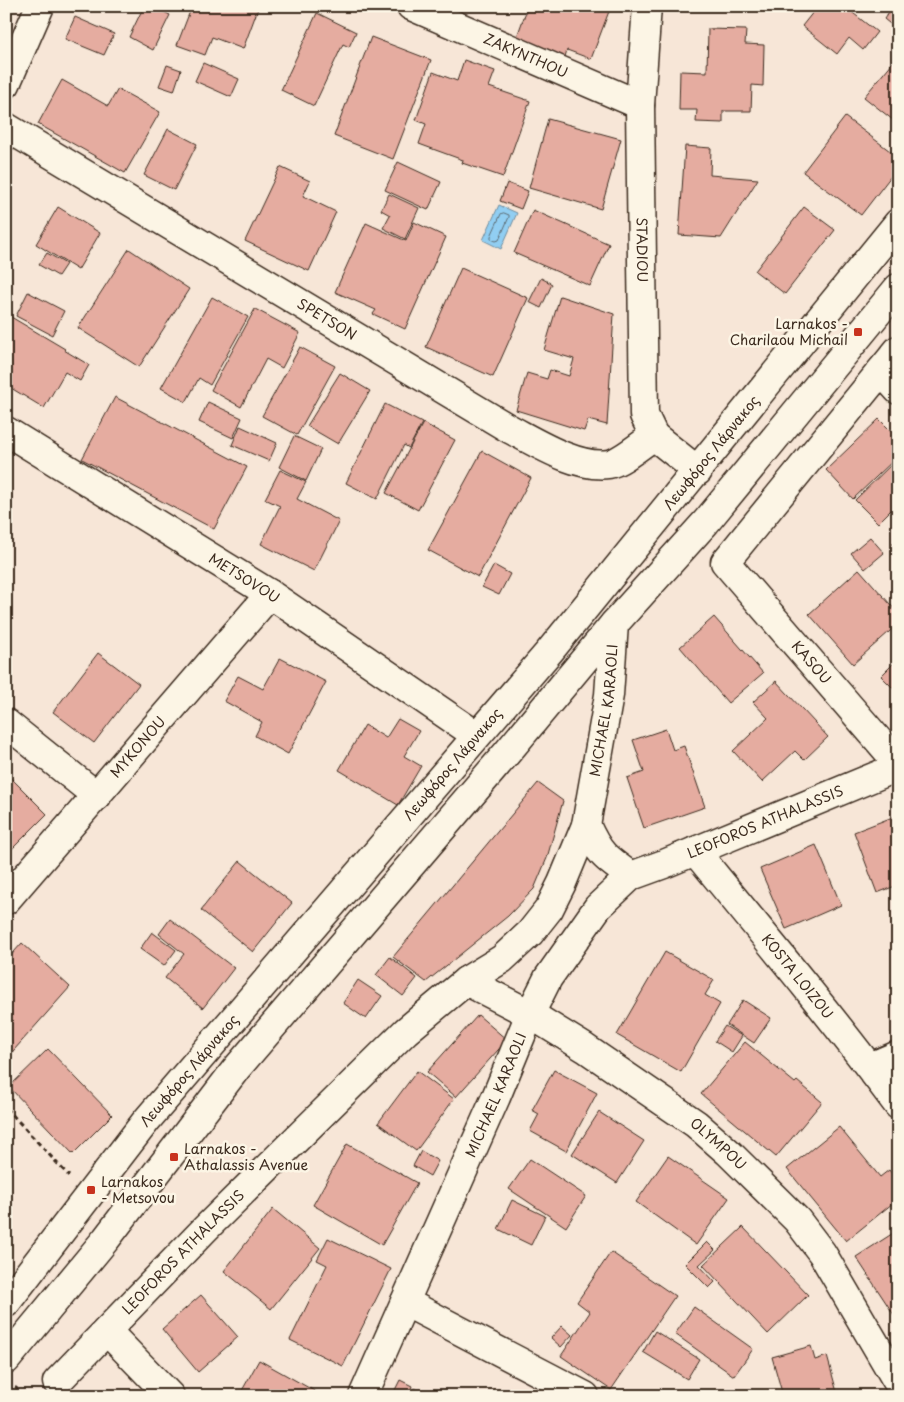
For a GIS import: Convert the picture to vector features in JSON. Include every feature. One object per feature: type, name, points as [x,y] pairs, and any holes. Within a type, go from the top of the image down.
[{"type":"street","points":[[6,84],[40,6]]},
{"type":"street","name":"ZAKYNTHOU","points":[[411,6],[640,105]]},
{"type":"street","name":"STADIOU","points":[[647,6],[640,105],[644,415],[654,436],[698,471]]},
{"type":"street","name":"SPETSON","points":[[6,127],[508,428],[554,452],[580,461],[610,464],[654,436]]},
{"type":"street","name":"Λεωφόρος Λάρνακος","points":[[6,1303],[146,1121],[549,652],[898,223]]},
{"type":"street","points":[[6,1360],[106,1239],[236,1069],[499,762],[614,624],[706,522],[898,288]]},
{"type":"street","name":"KASOU","points":[[892,370],[725,562],[898,765]]},
{"type":"street","name":"METSOVOU","points":[[6,431],[270,594],[476,735]]},
{"type":"street","name":"MYKONOU","points":[[6,900],[270,594]]},
{"type":"street","name":"MICHAEL KARAOLI","points":[[466,981],[502,960],[530,933],[549,909],[562,883],[586,825],[609,695],[614,624]]},
{"type":"street","points":[[6,723],[97,796]]},
{"type":"street","name":"LEOFOROS ATHALASSIS","points":[[630,876],[695,851],[898,765]]},
{"type":"street","points":[[586,825],[595,846],[603,855],[630,876]]},
{"type":"street","name":"KOSTA LOIZOU","points":[[695,851],[779,953],[898,1105]]},
{"type":"street","name":"MICHAEL KARAOLI","points":[[363,1396],[496,1097],[530,1014],[548,978],[598,907],[630,876]]},
{"type":"street","name":"LEOFOROS ATHALASSIS","points":[[57,1382],[205,1229],[399,1038],[466,981]]},
{"type":"street","name":"OLYMPOU","points":[[466,981],[530,1014],[585,1048],[696,1124],[728,1152],[797,1220],[822,1253],[898,1383]]},
{"type":"street","points":[[870,1067],[898,1055]]},
{"type":"street","points":[[405,1302],[585,1396]]},
{"type":"street","points":[[107,1331],[170,1396]]},
{"type":"path","points":[[6,1108],[88,1197]]},
{"type":"water","points":[[499,205],[517,213],[501,249],[483,240]]},
{"type":"building","points":[[144,6],[152,6],[170,15],[153,50],[129,37]]},
{"type":"building","points":[[192,6],[259,6],[243,49],[212,37],[205,55],[177,45]]},
{"type":"building","points":[[528,6],[611,6],[591,59],[567,50],[564,60],[515,42]]},
{"type":"building","points":[[818,6],[844,6],[877,32],[863,50],[849,38],[837,54],[802,26]]},
{"type":"building","points":[[893,6],[898,6],[898,24],[895,28],[884,19]]},
{"type":"building","points":[[317,13],[356,32],[349,47],[343,44],[314,106],[281,90]]},
{"type":"building","points":[[75,17],[114,34],[104,55],[65,39]]},
{"type":"building","points":[[708,29],[746,30],[745,44],[764,45],[763,86],[752,85],[751,111],[723,111],[723,123],[696,122],[697,110],[679,110],[680,71],[707,72]]},
{"type":"building","points":[[371,37],[431,60],[393,159],[334,136]]},
{"type":"building","points":[[898,56],[898,124],[864,97]]},
{"type":"building","points":[[464,60],[495,71],[489,87],[530,101],[503,177],[462,163],[463,160],[419,144],[426,124],[416,120],[433,72],[457,81]]},
{"type":"building","points":[[203,63],[239,79],[231,97],[195,81]]},
{"type":"building","points":[[167,65],[181,70],[174,91],[159,86]]},
{"type":"building","points":[[62,80],[108,106],[118,89],[160,112],[125,173],[38,124]]},
{"type":"building","points":[[845,117],[898,157],[898,167],[861,215],[803,172]]},
{"type":"building","points":[[548,119],[621,139],[601,209],[529,188]]},
{"type":"building","points":[[168,129],[197,144],[174,190],[144,175]]},
{"type":"building","points":[[685,146],[711,148],[710,175],[758,179],[721,238],[679,235]]},
{"type":"building","points":[[398,162],[441,182],[428,210],[385,190]]},
{"type":"building","points":[[280,167],[310,181],[303,196],[336,212],[309,271],[245,241]]},
{"type":"building","points":[[507,183],[528,191],[521,209],[500,201]]},
{"type":"building","points":[[389,194],[419,208],[405,239],[383,228],[390,215],[381,210]]},
{"type":"building","points":[[58,207],[100,233],[78,270],[36,244]]},
{"type":"building","points":[[804,207],[835,230],[785,294],[755,271]]},
{"type":"building","points":[[533,210],[609,244],[590,286],[514,253]]},
{"type":"building","points":[[414,222],[446,237],[405,329],[373,314],[376,310],[335,292],[366,223],[406,241]]},
{"type":"building","points":[[129,249],[189,289],[139,367],[78,328]]},
{"type":"building","points":[[47,253],[66,264],[58,276],[39,265]]},
{"type":"building","points":[[461,268],[528,298],[493,377],[426,347]]},
{"type":"building","points":[[541,278],[552,284],[541,308],[529,302]]},
{"type":"building","points":[[28,292],[64,311],[52,335],[16,316]]},
{"type":"building","points":[[560,296],[614,314],[607,425],[588,420],[584,431],[516,410],[527,373],[547,379],[550,370],[569,376],[574,359],[544,350]]},
{"type":"building","points":[[212,297],[248,317],[210,385],[199,378],[186,402],[161,388]]},
{"type":"building","points":[[255,309],[300,333],[282,368],[266,359],[241,407],[211,390]]},
{"type":"building","points":[[6,314],[89,365],[80,381],[65,372],[44,408],[6,385]]},
{"type":"building","points":[[300,347],[335,366],[297,435],[262,416]]},
{"type":"building","points":[[340,373],[370,391],[338,444],[307,426]]},
{"type":"building","points":[[115,397],[247,467],[214,529],[82,459]]},
{"type":"building","points":[[208,402],[242,418],[233,438],[199,422]]},
{"type":"building","points":[[385,404],[422,423],[409,448],[404,445],[377,499],[346,483]]},
{"type":"building","points":[[879,419],[898,438],[898,456],[853,499],[826,470]]},
{"type":"building","points":[[423,423],[455,440],[418,510],[386,493]]},
{"type":"building","points":[[240,426],[277,443],[269,461],[232,445]]},
{"type":"building","points":[[294,436],[321,449],[306,481],[279,467]]},
{"type":"building","points":[[482,451],[531,478],[478,577],[428,550]]},
{"type":"building","points":[[898,458],[898,503],[878,523],[855,500]]},
{"type":"building","points":[[280,470],[306,482],[297,499],[339,521],[314,571],[261,544],[280,506],[265,499]]},
{"type":"building","points":[[870,537],[884,553],[865,569],[851,553]]},
{"type":"building","points":[[898,538],[898,550],[892,544]]},
{"type":"building","points":[[494,565],[510,574],[499,595],[482,587]]},
{"type":"building","points":[[859,569],[898,613],[898,624],[853,664],[809,614]]},
{"type":"building","points":[[714,617],[763,673],[728,703],[680,647]]},
{"type":"building","points":[[98,653],[139,684],[94,743],[53,712]]},
{"type":"building","points":[[280,658],[326,682],[288,754],[255,736],[262,722],[224,701],[238,676],[263,689]]},
{"type":"building","points":[[898,659],[898,693],[881,676]]},
{"type":"building","points":[[776,681],[828,737],[804,760],[795,751],[762,782],[733,751],[768,718],[753,702]]},
{"type":"building","points":[[398,719],[419,731],[404,756],[421,766],[398,805],[339,770],[365,725],[386,738]]},
{"type":"building","points":[[666,729],[673,750],[684,746],[705,807],[644,828],[627,778],[644,772],[633,740]]},
{"type":"building","points":[[6,775],[47,814],[6,855]]},
{"type":"building","points":[[538,783],[563,801],[547,858],[534,889],[508,916],[426,982],[393,957]]},
{"type":"building","points":[[898,815],[898,885],[877,893],[854,832]]},
{"type":"building","points":[[816,845],[841,905],[786,929],[760,869]]},
{"type":"building","points":[[240,861],[292,903],[253,952],[201,910]]},
{"type":"building","points":[[170,919],[234,968],[203,1008],[165,978],[184,954],[159,934]]},
{"type":"building","points":[[152,932],[176,950],[164,966],[140,949]]},
{"type":"building","points":[[22,943],[70,987],[6,1059],[6,961]]},
{"type":"building","points":[[665,952],[714,980],[705,995],[720,1004],[681,1072],[617,1035]]},
{"type":"building","points":[[390,957],[417,978],[403,996],[376,975]]},
{"type":"building","points":[[358,980],[382,996],[366,1019],[343,1003]]},
{"type":"building","points":[[743,1000],[771,1018],[754,1043],[727,1025]]},
{"type":"building","points":[[478,1015],[507,1040],[456,1097],[427,1072]]},
{"type":"building","points":[[725,1026],[742,1036],[732,1052],[715,1041]]},
{"type":"building","points":[[745,1042],[795,1083],[797,1081],[822,1102],[776,1157],[701,1094]]},
{"type":"building","points":[[48,1049],[112,1115],[73,1154],[9,1087]]},
{"type":"building","points":[[554,1070],[597,1093],[566,1151],[530,1131],[539,1114],[532,1110]]},
{"type":"building","points":[[417,1071],[454,1099],[416,1151],[378,1123]]},
{"type":"building","points":[[599,1112],[644,1141],[617,1183],[572,1154]]},
{"type":"building","points":[[839,1127],[880,1177],[889,1170],[898,1181],[898,1199],[846,1241],[787,1169]]},
{"type":"building","points":[[347,1144],[417,1183],[382,1245],[313,1205]]},
{"type":"building","points":[[421,1151],[438,1161],[430,1176],[413,1166]]},
{"type":"building","points":[[668,1156],[729,1198],[696,1245],[636,1202]]},
{"type":"building","points":[[530,1159],[586,1196],[566,1227],[509,1189]]},
{"type":"building","points":[[512,1200],[545,1216],[531,1245],[498,1229]]},
{"type":"building","points":[[273,1209],[320,1248],[271,1309],[224,1271]]},
{"type":"building","points":[[743,1227],[808,1295],[768,1334],[703,1265]]},
{"type":"building","points":[[898,1230],[898,1321],[856,1257]]},
{"type":"building","points":[[328,1238],[391,1269],[343,1366],[290,1340],[327,1265],[317,1260]]},
{"type":"building","points":[[707,1242],[715,1250],[699,1265],[715,1282],[709,1288],[685,1264]]},
{"type":"building","points":[[611,1252],[675,1296],[611,1390],[561,1356],[590,1312],[577,1302]]},
{"type":"building","points":[[201,1295],[238,1337],[198,1372],[162,1329]]},
{"type":"building","points":[[694,1307],[753,1349],[734,1376],[675,1334]]},
{"type":"building","points":[[562,1326],[572,1335],[561,1347],[551,1338]]},
{"type":"building","points":[[655,1331],[699,1359],[687,1379],[643,1352]]},
{"type":"building","points":[[811,1346],[815,1360],[827,1356],[838,1396],[783,1396],[772,1357]]},
{"type":"building","points":[[259,1360],[318,1393],[317,1396],[239,1396]]},
{"type":"building","points":[[400,1380],[412,1386],[408,1396],[392,1396]]},
{"type":"building","points":[[414,1388],[433,1396],[410,1396]]},
{"type":"place","name":"Larnakos - Charilaou Michail","points":[[858,332]]},
{"type":"place","name":"Larnakos - Athalassis Avenue","points":[[174,1157]]},
{"type":"place","name":"Larnakos - Metsovou","points":[[91,1190]]}]
